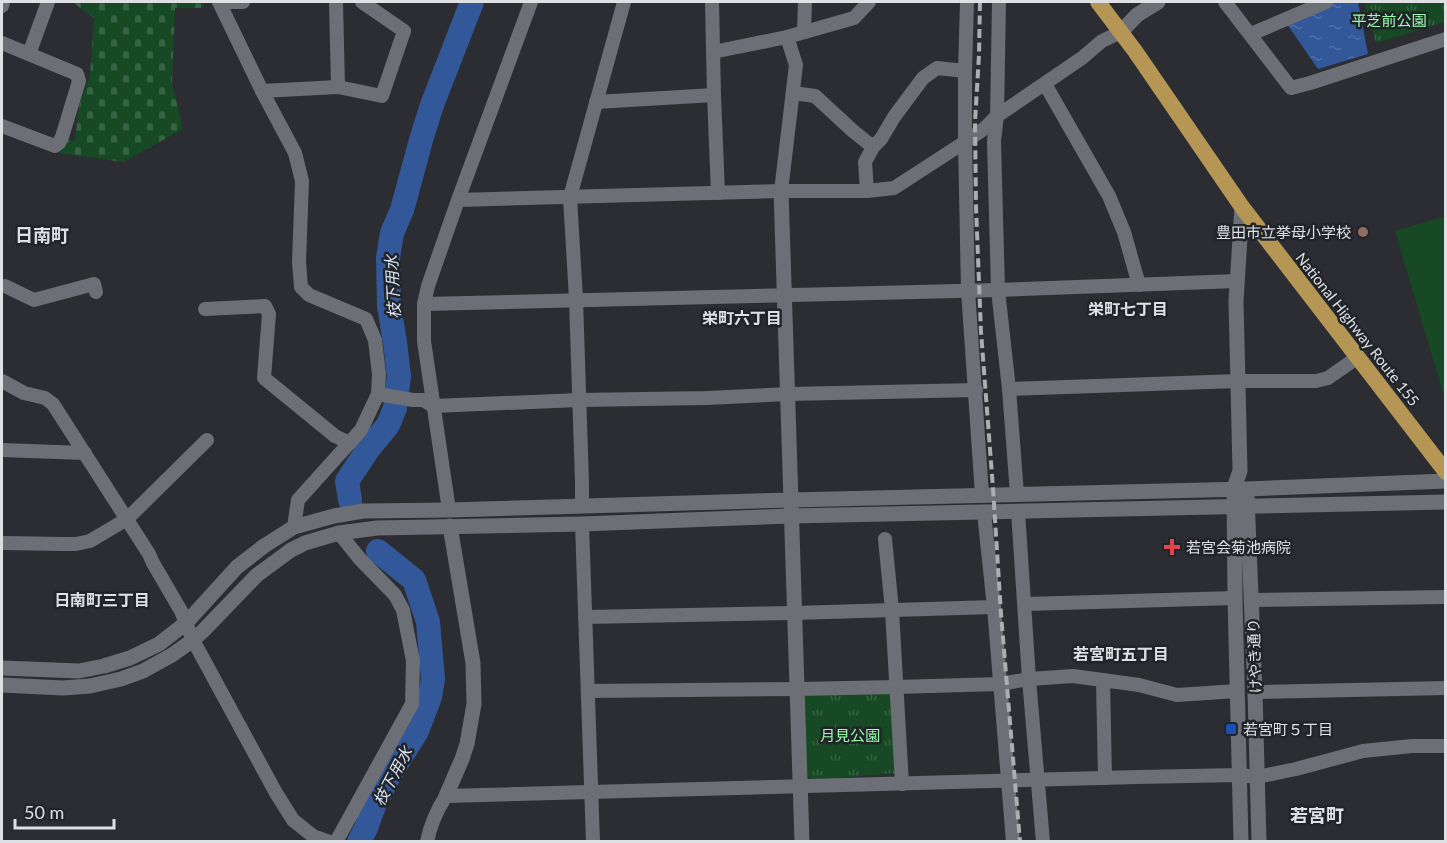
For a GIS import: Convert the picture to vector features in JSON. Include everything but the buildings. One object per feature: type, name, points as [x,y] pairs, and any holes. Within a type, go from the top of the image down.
[{"type":"highway","name":"National Highway Route 155","points":[[1098,2],[1242,207],[1446,472]]},
{"type":"street","points":[[2,6],[3,2]]},
{"type":"street","points":[[29,54],[48,2]]},
{"type":"street","points":[[243,2],[219,2],[295,153],[302,181],[299,262],[301,286],[309,295],[366,319],[375,340],[382,395],[361,430],[298,500],[294,527]]},
{"type":"street","points":[[336,2],[338,87]]},
{"type":"street","points":[[262,91],[338,87],[382,96],[404,31],[362,2]]},
{"type":"street","points":[[427,842],[438,808],[446,796],[462,759],[474,704],[473,663],[449,518],[424,342],[424,304],[458,200],[531,2]]},
{"type":"street","points":[[582,506],[576,299],[570,197],[624,2]]},
{"type":"street","points":[[712,2],[718,193]]},
{"type":"street","points":[[804,32],[805,2]]},
{"type":"street","points":[[713,52],[787,38],[854,18],[869,2]]},
{"type":"street","points":[[967,2],[965,142],[968,290],[982,495]]},
{"type":"street","points":[[999,2],[997,116],[994,141],[998,290],[1009,389],[1017,495]]},
{"type":"street","points":[[458,200],[781,191],[867,191],[894,188],[985,128],[997,116],[1082,58],[1102,41],[1121,32],[1137,15],[1158,2]]},
{"type":"street","points":[[1226,2],[1291,88],[1446,39]]},
{"type":"street","points":[[1251,34],[1326,2]]},
{"type":"street","points":[[787,38],[796,65],[781,191],[802,842]]},
{"type":"street","points":[[2,43],[77,74],[79,81],[62,137],[55,146],[2,126]]},
{"type":"street","points":[[867,191],[865,162],[873,147],[923,78],[937,68],[965,71]]},
{"type":"street","points":[[1045,84],[1109,195],[1124,232],[1139,285]]},
{"type":"street","points":[[793,93],[815,96],[873,147]]},
{"type":"street","points":[[596,102],[714,94]]},
{"type":"street","points":[[1241,842],[1235,598],[1241,506],[1237,281],[1242,207]]},
{"type":"street","points":[[424,304],[998,290],[1237,281]]},
{"type":"street","points":[[3,289],[34,300],[94,284],[96,292]]},
{"type":"street","points":[[205,309],[265,306],[269,314],[264,378],[335,436],[350,443]]},
{"type":"street","points":[[1009,389],[1322,380],[1358,357]]},
{"type":"street","points":[[2,381],[24,393],[45,398],[52,404],[149,554],[193,640],[293,820],[313,836],[330,842]]},
{"type":"street","points":[[382,395],[423,400],[433,406],[707,398],[788,393],[976,390]]},
{"type":"street","points":[[2,543],[64,544],[90,541],[127,519],[207,440]]},
{"type":"street","points":[[2,450],[85,453]]},
{"type":"street","points":[[2,685],[63,688],[107,682],[143,671],[193,640],[244,588],[291,550],[305,543],[339,533],[377,528],[412,528],[449,518],[582,506],[1240,489],[1446,481]]},
{"type":"street","points":[[2,668],[79,671],[130,658],[159,644],[186,623],[237,567],[294,527],[363,511],[449,518],[582,524],[791,516],[1446,502]]},
{"type":"street","name":"けやき通り","points":[[1241,506],[1251,600],[1258,842]]},
{"type":"street","points":[[1018,511],[1043,842]]},
{"type":"street","points":[[984,513],[1013,842]]},
{"type":"street","points":[[582,524],[593,842]]},
{"type":"street","points":[[336,842],[412,704],[414,661],[403,610],[395,595],[360,559],[339,533]]},
{"type":"street","points":[[885,539],[892,610],[902,784]]},
{"type":"street","points":[[1251,600],[1446,597]]},
{"type":"street","points":[[1025,604],[1235,598]]},
{"type":"street","points":[[585,617],[794,614],[994,607]]},
{"type":"street","points":[[588,692],[1000,684],[1072,676],[1139,685],[1177,695],[1238,691]]},
{"type":"street","points":[[1103,680],[1105,778]]},
{"type":"street","points":[[1255,692],[1446,688]]},
{"type":"street","points":[[446,796],[1105,778],[1239,775],[1257,777],[1296,770],[1362,751],[1412,746],[1446,746]]},
{"type":"green space","points":[[72,2],[203,2],[204,8],[175,8],[172,83],[183,129],[123,162],[59,153],[65,139],[75,141],[79,106],[90,76],[94,18]]},
{"type":"green space","name":"平芝前公園","points":[[1364,2],[1445,2],[1445,22],[1376,43]]},
{"type":"green space","points":[[1446,216],[1445,394],[1395,231]]},
{"type":"green space","name":"月見公園","points":[[892,690],[896,773],[812,780],[806,776],[803,695]]},
{"type":"water","points":[[1335,2],[1358,2],[1368,54],[1318,69],[1287,24]]},
{"type":"waterway","name":"枝下用水","points":[[350,500],[347,481],[388,425],[395,408],[399,376],[389,306],[388,258],[392,233],[402,210],[432,105],[472,2]]},
{"type":"waterway","name":"枝下用水","points":[[359,842],[390,774],[417,731],[430,697],[433,679],[428,622],[414,580],[378,551]]},
{"type":"railway","points":[[980,2],[975,122],[981,332],[1020,842]]},
{"type":"place","name":"豊田市立挙母小学校","points":[[1363,232]]},
{"type":"place","name":"若宮会菊池病院","points":[[1172,547]]},
{"type":"place","name":"若宮町５丁目","points":[[1231,729]]},
{"type":"district","name":"日南町","points":[[42,235]]},
{"type":"district","name":"栄町七丁目","points":[[1128,308]]},
{"type":"district","name":"栄町六丁目","points":[[742,317]]},
{"type":"district","name":"日南町三丁目","points":[[102,599]]},
{"type":"district","name":"若宮町五丁目","points":[[1121,653]]},
{"type":"district","name":"若宮町","points":[[1317,815]]}]
